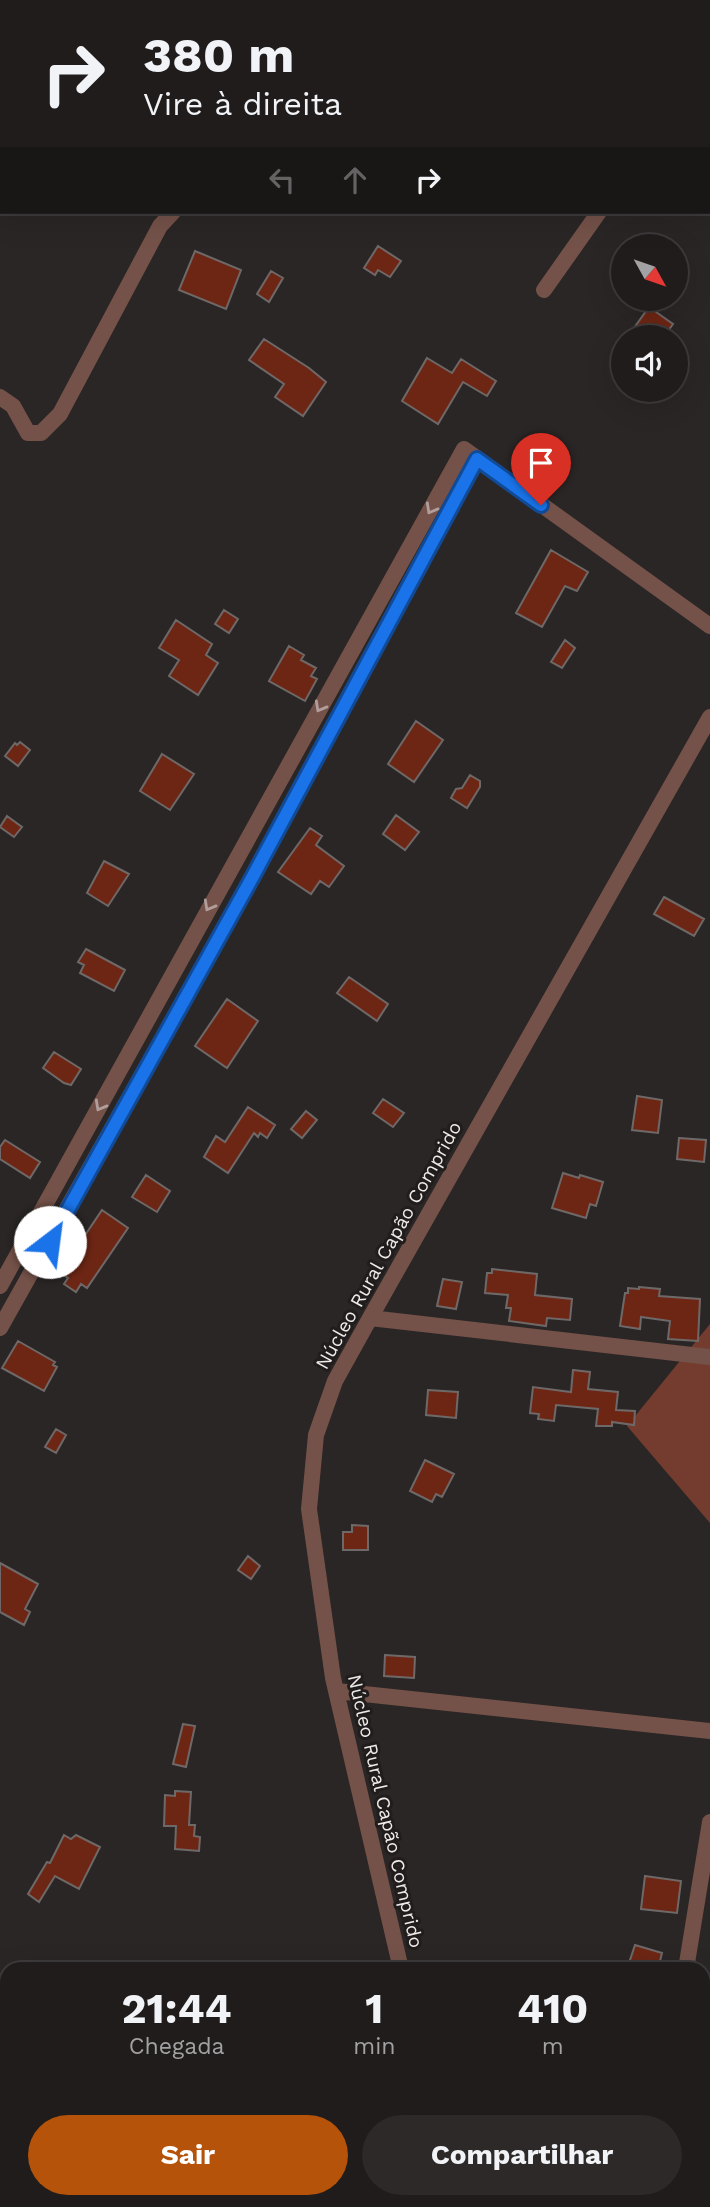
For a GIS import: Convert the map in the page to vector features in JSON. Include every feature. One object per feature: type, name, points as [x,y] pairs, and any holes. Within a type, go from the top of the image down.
[{"type":"street","points":[[0,397],[13,406],[28,433],[41,433],[60,414],[160,226],[171,214]]},
{"type":"street","points":[[544,290],[598,214]]},
{"type":"street","points":[[470,454],[710,626]]},
{"type":"street","points":[[0,1286],[183,953],[470,454]]},
{"type":"street","points":[[0,1328],[204,964],[470,454]]},
{"type":"street","name":"Núcleo Rural Capão Comprido","points":[[399,1962],[336,1691],[309,1508],[316,1435],[335,1381],[369,1318],[710,717]]},
{"type":"street","points":[[183,953],[204,964]]},
{"type":"street","points":[[369,1318],[710,1357]]},
{"type":"street","points":[[336,1691],[710,1731]]},
{"type":"street","points":[[687,1962],[710,1822]]},
{"type":"shaded area","points":[[710,1324],[710,1523],[627,1426]]},
{"type":"building","points":[[378,246],[401,261],[390,277],[378,270],[375,275],[364,268]]},
{"type":"building","points":[[195,251],[241,270],[226,309],[179,290]]},
{"type":"building","points":[[271,271],[283,278],[269,302],[257,294]]},
{"type":"building","points":[[645,312],[656,312],[673,324],[672,325],[636,325]]},
{"type":"building","points":[[264,339],[326,382],[303,416],[275,397],[284,384],[249,360]]},
{"type":"building","points":[[427,358],[452,373],[461,359],[496,381],[487,396],[463,382],[438,424],[402,401]]},
{"type":"building","points":[[551,550],[588,572],[577,591],[565,586],[542,627],[516,613]]},
{"type":"building","points":[[224,610],[238,619],[229,633],[215,624]]},
{"type":"building","points":[[176,620],[212,644],[206,655],[218,663],[198,695],[169,676],[179,660],[159,648]]},
{"type":"building","points":[[565,640],[575,648],[562,668],[551,662]]},
{"type":"building","points":[[289,646],[304,655],[301,660],[316,668],[311,676],[317,679],[305,701],[269,681]]},
{"type":"building","points":[[416,721],[443,740],[414,782],[388,764]]},
{"type":"building","points":[[20,742],[30,750],[18,766],[5,756],[15,743],[17,745]]},
{"type":"building","points":[[162,754],[194,774],[170,810],[140,791]]},
{"type":"building","points":[[470,775],[480,781],[480,787],[467,808],[451,798],[456,789],[462,788]]},
{"type":"building","points":[[396,815],[419,832],[405,850],[383,834]]},
{"type":"building","points":[[7,816],[22,827],[14,837],[0,827]]},
{"type":"building","points":[[310,828],[322,836],[316,845],[344,866],[329,887],[320,881],[311,894],[278,872]]},
{"type":"building","points":[[104,861],[129,874],[108,906],[87,893]]},
{"type":"building","points":[[664,897],[704,919],[694,936],[654,914]]},
{"type":"building","points":[[86,949],[125,970],[114,991],[80,973],[84,965],[78,962]]},
{"type":"building","points":[[349,977],[388,1004],[377,1021],[337,993]]},
{"type":"building","points":[[227,999],[258,1021],[227,1068],[195,1046]]},
{"type":"building","points":[[54,1052],[81,1069],[71,1085],[43,1068]]},
{"type":"building","points":[[637,1096],[662,1100],[658,1133],[632,1130]]},
{"type":"building","points":[[383,1099],[404,1113],[393,1127],[373,1113]]},
{"type":"building","points":[[248,1107],[275,1125],[267,1138],[260,1133],[258,1137],[254,1133],[228,1173],[204,1157],[216,1136],[225,1142]]},
{"type":"building","points":[[306,1111],[317,1120],[302,1138],[291,1129]]},
{"type":"building","points":[[679,1138],[706,1140],[704,1162],[677,1159]]},
{"type":"building","points":[[5,1140],[40,1162],[30,1178],[0,1159],[0,1147]]},
{"type":"building","points":[[563,1173],[603,1182],[596,1206],[590,1204],[586,1218],[552,1208]]},
{"type":"building","points":[[146,1175],[170,1191],[157,1212],[132,1197]]},
{"type":"building","points":[[102,1210],[128,1228],[87,1288],[81,1284],[76,1292],[64,1284],[68,1278],[57,1271],[68,1254],[71,1256]]},
{"type":"building","points":[[492,1269],[537,1274],[535,1295],[572,1299],[570,1320],[547,1318],[546,1326],[509,1321],[511,1308],[506,1308],[508,1295],[485,1293],[487,1273],[492,1273]]},
{"type":"building","points":[[443,1279],[462,1282],[456,1309],[437,1306]]},
{"type":"building","points":[[628,1288],[660,1289],[659,1296],[700,1299],[698,1341],[668,1339],[670,1321],[641,1317],[640,1329],[620,1326],[625,1293],[628,1293]]},
{"type":"building","points":[[18,1341],[55,1362],[53,1365],[57,1367],[44,1391],[2,1368]]},
{"type":"building","points":[[573,1370],[590,1372],[588,1389],[618,1392],[616,1410],[635,1411],[634,1425],[612,1422],[612,1426],[596,1426],[598,1409],[556,1405],[554,1421],[538,1419],[539,1414],[530,1413],[533,1387],[571,1392]]},
{"type":"building","points":[[428,1390],[458,1392],[456,1418],[426,1415]]},
{"type":"building","points":[[56,1429],[66,1435],[56,1453],[45,1447]]},
{"type":"building","points":[[425,1460],[454,1474],[442,1497],[436,1494],[432,1502],[410,1491]]},
{"type":"building","points":[[352,1525],[368,1526],[368,1550],[343,1550],[343,1532],[352,1532]]},
{"type":"building","points":[[248,1556],[260,1566],[251,1579],[238,1570]]},
{"type":"building","points":[[0,1563],[38,1584],[25,1609],[30,1612],[24,1625],[0,1612]]},
{"type":"building","points":[[385,1655],[415,1657],[414,1678],[384,1676]]},
{"type":"building","points":[[183,1724],[195,1726],[186,1767],[173,1764]]},
{"type":"building","points":[[175,1791],[191,1792],[189,1825],[195,1825],[194,1836],[200,1837],[199,1851],[175,1849],[176,1826],[164,1826],[165,1795],[175,1796]]},
{"type":"building","points":[[64,1835],[71,1839],[76,1835],[100,1847],[79,1889],[55,1876],[39,1902],[28,1894],[47,1862],[50,1863]]},
{"type":"building","points":[[645,1876],[681,1881],[677,1913],[641,1909]]},
{"type":"building","points":[[635,1945],[662,1953],[660,1962],[629,1962]]},
{"type":"route","points":[[50,1242],[252,878],[477,459],[541,505]]}]
